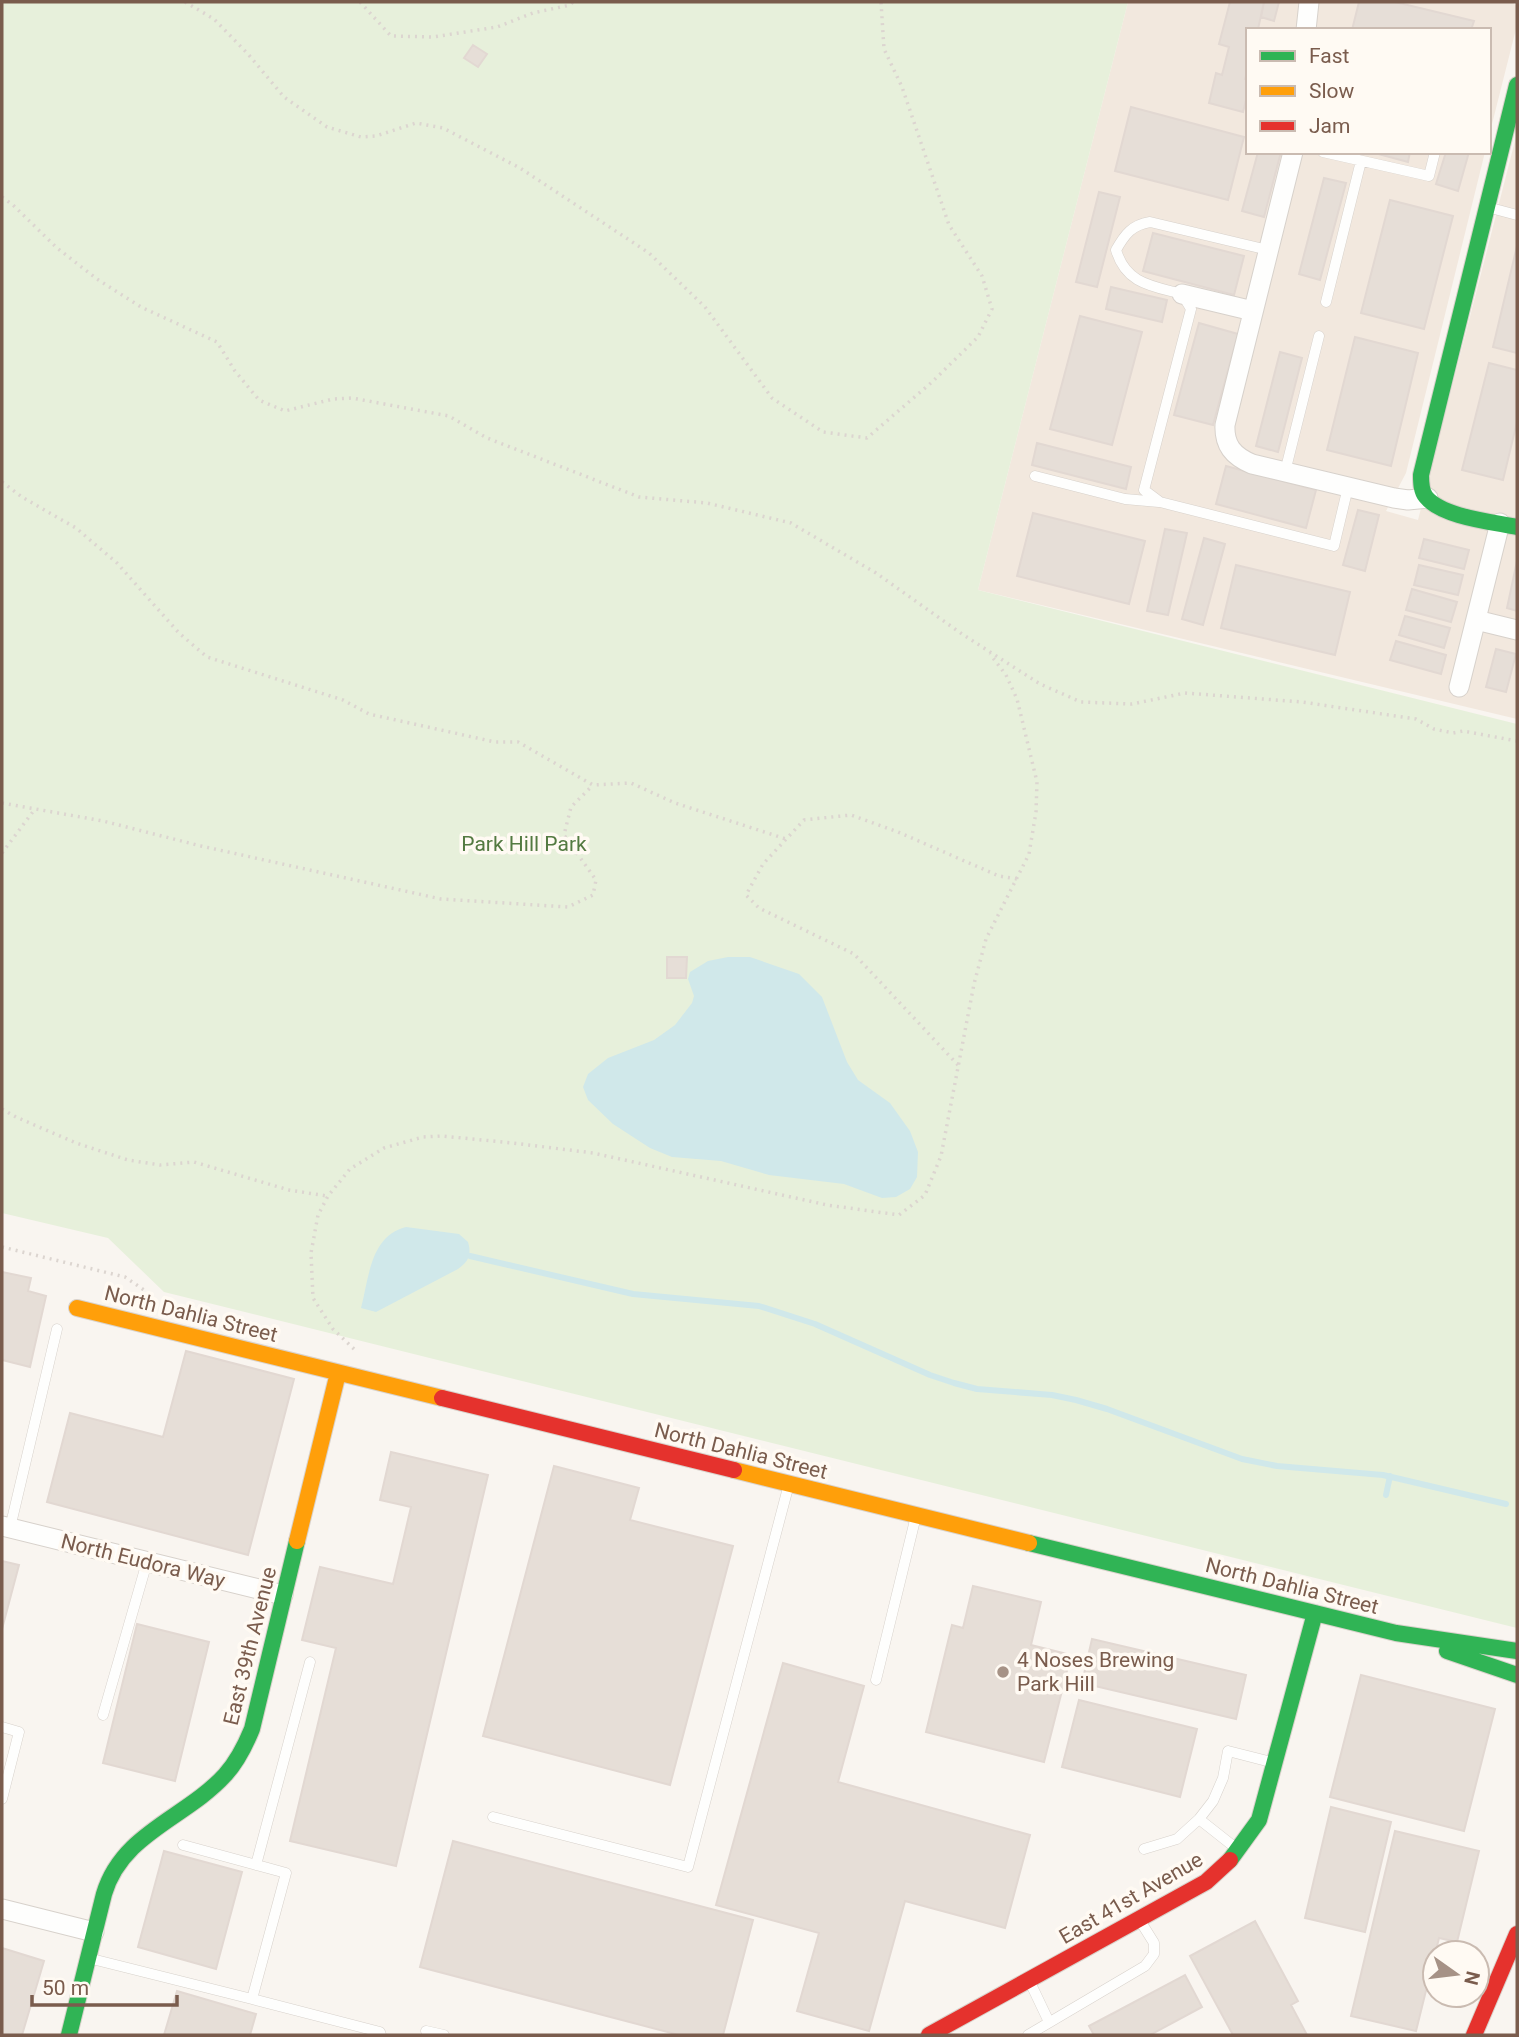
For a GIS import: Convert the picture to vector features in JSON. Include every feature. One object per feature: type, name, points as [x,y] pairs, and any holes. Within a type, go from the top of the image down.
[{"type":"street","points":[[1307,28],[1309,2]]},
{"type":"street","points":[[1460,687],[1476,620],[1509,525],[1446,509],[1428,498],[1421,483],[1422,465],[1517,85]]},
{"type":"street","points":[[1292,154],[1225,425],[1226,442],[1237,456],[1251,464],[1408,500],[1428,498]]},
{"type":"street","points":[[1182,294],[1253,311]]},
{"type":"street","points":[[1476,620],[1517,630]]},
{"type":"street","name":"North Dahlia Street","points":[[77,1308],[1396,1633],[1517,1675]]},
{"type":"street","name":"East 39th Avenue","points":[[69,2035],[94,1933],[114,1868],[125,1854],[158,1826],[216,1786],[232,1770],[245,1750],[338,1373]]},
{"type":"street","name":"North Eudora Way","points":[[6,1527],[284,1595]]},
{"type":"street","name":"East 41st Avenue","points":[[930,2035],[1206,1882],[1240,1852],[1259,1820],[1315,1613]]},
{"type":"street","name":"North Dahlia Street","points":[[1396,1633],[1517,1651]]},
{"type":"street","points":[[2,1909],[94,1933]]},
{"type":"street","points":[[1474,2035],[1517,1934]]},
{"type":"lane","points":[[1331,154],[1429,176],[1434,154]]},
{"type":"lane","points":[[1326,302],[1361,161]]},
{"type":"lane","points":[[1486,207],[1517,215]]},
{"type":"lane","points":[[1160,502],[1144,490],[1191,309],[1182,294],[1147,285],[1132,277],[1120,264],[1116,250],[1126,233],[1139,224],[1150,222],[1268,250]]},
{"type":"lane","points":[[1285,472],[1319,336]]},
{"type":"lane","points":[[1035,476],[1125,499],[1160,502],[1334,546],[1348,487]]},
{"type":"lane","points":[[6,1527],[57,1329]]},
{"type":"lane","points":[[493,1817],[688,1867],[789,1484]]},
{"type":"lane","points":[[876,1680],[916,1515]]},
{"type":"lane","points":[[103,1715],[147,1562]]},
{"type":"lane","points":[[256,1865],[310,1662]]},
{"type":"lane","points":[[2,1727],[19,1732],[2,1799]]},
{"type":"lane","points":[[1144,1849],[1177,1839],[1199,1819],[1213,1801],[1223,1778],[1228,1751],[1275,1764]]},
{"type":"lane","points":[[1199,1819],[1240,1852]]},
{"type":"lane","points":[[183,1845],[286,1873],[252,1999]]},
{"type":"lane","points":[[1028,2035],[1144,1966],[1154,1954],[1154,1943],[1138,1919]]},
{"type":"lane","points":[[88,1958],[380,2032],[381,2035]]},
{"type":"lane","points":[[1029,1980],[1049,2022]]},
{"type":"lane","points":[[426,2031],[444,2035]]},
{"type":"path","points":[[185,2],[214,19],[284,97],[327,127],[361,137],[376,136],[416,123],[443,128],[520,168],[649,253],[705,307],[772,398],[823,432],[867,438],[932,382],[978,337],[992,309],[982,276],[949,225],[902,87],[884,49],[881,2]]},
{"type":"path","points":[[360,2],[390,36],[433,37],[497,27],[573,2]]},
{"type":"path","points":[[2,197],[57,248],[97,279],[141,307],[217,342],[258,400],[285,411],[333,399],[352,398],[449,416],[487,438],[639,497],[707,503],[791,523],[876,573],[1040,684],[1081,702],[1132,704],[1185,693],[1302,702],[1416,719],[1434,729],[1453,733],[1463,731],[1517,741]]},
{"type":"path","points":[[2,482],[22,497],[76,528],[117,564],[179,633],[207,657],[343,700],[369,714],[495,743],[519,742],[593,785],[631,783],[675,803],[786,839]]},
{"type":"path","points":[[354,1349],[333,1329],[313,1298],[310,1253],[318,1215],[328,1196],[350,1170],[384,1148],[423,1137],[442,1136],[593,1153],[827,1205],[899,1215],[925,1195],[941,1156],[974,984],[986,939],[1029,854],[1037,812],[1037,782],[1017,699],[1006,675],[988,650]]},
{"type":"path","points":[[2,803],[103,821],[201,846],[440,899],[568,907],[593,895],[596,880],[564,835],[570,807],[593,785]]},
{"type":"path","points":[[2,853],[35,809]]},
{"type":"path","points":[[958,1065],[854,954],[759,908],[746,895],[763,864],[804,820],[851,815],[898,832],[999,876],[1018,879]]},
{"type":"path","points":[[2,1109],[76,1143],[128,1160],[160,1165],[194,1162],[289,1190],[328,1196]]},
{"type":"path","points":[[2,1247],[125,1277],[147,1292],[161,1329]]},
{"type":"shaded area","points":[[1128,2],[1512,2],[1517,6],[1517,25],[1491,128],[1491,28],[1246,28],[1246,154],[1485,154],[1406,473],[1386,511],[1418,520],[1517,133],[1517,719],[978,590]]},
{"type":"green space","name":"Park Hill Park","points":[[2,2],[1128,2],[978,590],[1517,724],[1517,1628],[164,1292],[108,1238],[2,1213]]},
{"type":"water","points":[[750,957],[799,974],[822,997],[847,1062],[858,1080],[890,1103],[910,1131],[918,1152],[917,1177],[910,1189],[896,1197],[882,1198],[844,1184],[769,1175],[721,1161],[672,1157],[650,1148],[613,1124],[588,1100],[583,1087],[588,1074],[608,1058],[654,1040],[675,1025],[692,1003],[694,996],[688,979],[690,972],[708,961]]},
{"type":"water","points":[[406,1227],[459,1234],[468,1242],[468,1258],[458,1269],[376,1312],[361,1308],[369,1272],[378,1249],[385,1239]]},
{"type":"building","points":[[1230,2],[1264,2],[1258,28],[1246,28],[1246,100],[1243,112],[1209,103],[1216,73],[1222,75],[1229,47],[1219,44]]},
{"type":"building","points":[[1264,2],[1279,2],[1274,21],[1261,17]]},
{"type":"building","points":[[1359,2],[1395,2],[1474,21],[1472,28],[1352,28]]},
{"type":"building","points":[[473,45],[487,54],[478,67],[464,58]]},
{"type":"building","points":[[1131,107],[1244,137],[1228,200],[1115,171]]},
{"type":"building","points":[[1257,154],[1280,154],[1264,217],[1242,211]]},
{"type":"building","points":[[1378,154],[1410,154],[1408,162]]},
{"type":"building","points":[[1445,154],[1468,154],[1458,191],[1436,184]]},
{"type":"building","points":[[1324,178],[1346,183],[1320,280],[1299,274]]},
{"type":"building","points":[[1099,192],[1120,197],[1097,287],[1076,282]]},
{"type":"building","points":[[1390,200],[1453,216],[1424,329],[1361,313]]},
{"type":"building","points":[[1153,233],[1244,256],[1234,295],[1143,271]]},
{"type":"building","points":[[1517,246],[1517,353],[1493,347]]},
{"type":"building","points":[[1111,287],[1167,300],[1162,322],[1106,309]]},
{"type":"building","points":[[1080,316],[1142,332],[1112,445],[1050,429]]},
{"type":"building","points":[[1199,323],[1238,334],[1213,425],[1174,415]]},
{"type":"building","points":[[1355,337],[1418,353],[1391,466],[1327,450]]},
{"type":"building","points":[[1280,352],[1302,358],[1278,452],[1256,446]]},
{"type":"building","points":[[1489,363],[1517,370],[1517,422],[1503,480],[1462,470]]},
{"type":"building","points":[[1037,443],[1131,467],[1126,489],[1032,465]]},
{"type":"building","points":[[1226,466],[1316,490],[1306,528],[1216,504]]},
{"type":"building","points":[[1358,510],[1379,515],[1365,571],[1343,565]]},
{"type":"building","points":[[1033,513],[1145,541],[1129,604],[1017,576]]},
{"type":"building","points":[[1165,529],[1187,533],[1168,615],[1147,611]]},
{"type":"building","points":[[1204,538],[1225,544],[1203,625],[1182,619]]},
{"type":"building","points":[[1424,539],[1469,550],[1464,569],[1419,558]]},
{"type":"building","points":[[1517,561],[1517,611],[1507,608]]},
{"type":"building","points":[[1236,565],[1350,592],[1335,655],[1221,628]]},
{"type":"building","points":[[1419,565],[1463,575],[1458,595],[1414,585]]},
{"type":"building","points":[[1412,589],[1457,602],[1451,622],[1406,610]]},
{"type":"building","points":[[1405,616],[1450,628],[1444,648],[1399,635]]},
{"type":"building","points":[[1396,641],[1446,655],[1441,674],[1390,660]]},
{"type":"building","points":[[1496,649],[1516,654],[1506,692],[1486,687]]},
{"type":"building","points":[[667,957],[687,957],[686,978],[667,978]]},
{"type":"building","points":[[2,1272],[31,1278],[28,1291],[46,1296],[30,1367],[2,1360]]},
{"type":"building","points":[[186,1351],[294,1379],[248,1555],[47,1502],[70,1413],[163,1437]]},
{"type":"building","points":[[391,1452],[488,1475],[396,1866],[290,1841],[336,1648],[302,1640],[320,1567],[393,1584],[411,1507],[380,1500]]},
{"type":"building","points":[[554,1466],[639,1488],[630,1520],[733,1546],[670,1785],[483,1736]]},
{"type":"building","points":[[2,1561],[19,1565],[2,1629]]},
{"type":"building","points":[[973,1586],[1041,1602],[1031,1645],[1071,1655],[1044,1762],[926,1732],[952,1625],[963,1628]]},
{"type":"building","points":[[137,1624],[209,1642],[175,1781],[103,1763]]},
{"type":"building","points":[[1092,1639],[1246,1675],[1236,1719],[1082,1683]]},
{"type":"building","points":[[783,1663],[864,1686],[838,1782],[1030,1835],[1005,1928],[905,1901],[869,2031],[797,2011],[819,1933],[716,1905]]},
{"type":"building","points":[[1361,1675],[1495,1709],[1464,1831],[1330,1797]]},
{"type":"building","points":[[1079,1700],[1197,1729],[1180,1797],[1062,1767]]},
{"type":"building","points":[[1331,1807],[1391,1822],[1365,1932],[1305,1918]]},
{"type":"building","points":[[1395,1831],[1479,1851],[1458,1939],[1421,1939],[1421,2009],[1416,2031],[1351,2016]]},
{"type":"building","points":[[453,1841],[753,1920],[723,2035],[679,2035],[420,1967]]},
{"type":"building","points":[[164,1851],[242,1872],[216,1969],[138,1947]]},
{"type":"building","points":[[1255,1921],[1298,2001],[1291,2005],[1307,2035],[1233,2035],[1190,1956]]},
{"type":"building","points":[[2,1948],[44,1961],[22,2035],[2,2035]]},
{"type":"building","points":[[1185,1975],[1202,2007],[1150,2035],[1094,2035],[1089,2026]]},
{"type":"building","points":[[177,1991],[256,2014],[250,2035],[164,2035]]},
{"type":"waterway","points":[[470,1256],[633,1294],[759,1306],[815,1324],[954,1383],[977,1389],[1052,1395],[1076,1400],[1242,1459],[1277,1466],[1383,1475],[1506,1504]]},
{"type":"waterway","points":[[1386,1495],[1390,1476]]},
{"type":"traffic: fast","points":[[1517,85],[1421,475],[1424,495],[1434,504],[1469,518],[1517,527]]},
{"type":"traffic: fast","points":[[69,2035],[104,1894],[113,1873],[140,1841],[225,1775],[247,1742],[297,1541]]},
{"type":"traffic: fast","points":[[1029,1543],[1396,1633],[1517,1651]]},
{"type":"traffic: fast","points":[[1230,1860],[1259,1820],[1315,1613]]},
{"type":"traffic: fast","points":[[1447,1651],[1517,1675]]},
{"type":"traffic: slow","points":[[77,1308],[442,1398]]},
{"type":"traffic: slow","points":[[297,1541],[338,1373]]},
{"type":"traffic: slow","points":[[734,1470],[1029,1543]]},
{"type":"traffic: jam","points":[[442,1398],[734,1470]]},
{"type":"traffic: jam","points":[[929,2035],[1206,1882],[1230,1860]]},
{"type":"traffic: jam","points":[[1474,2035],[1517,1934]]},
{"type":"place","name":"4 Noses Brewing Park Hill","points":[[1003,1672]]}]
